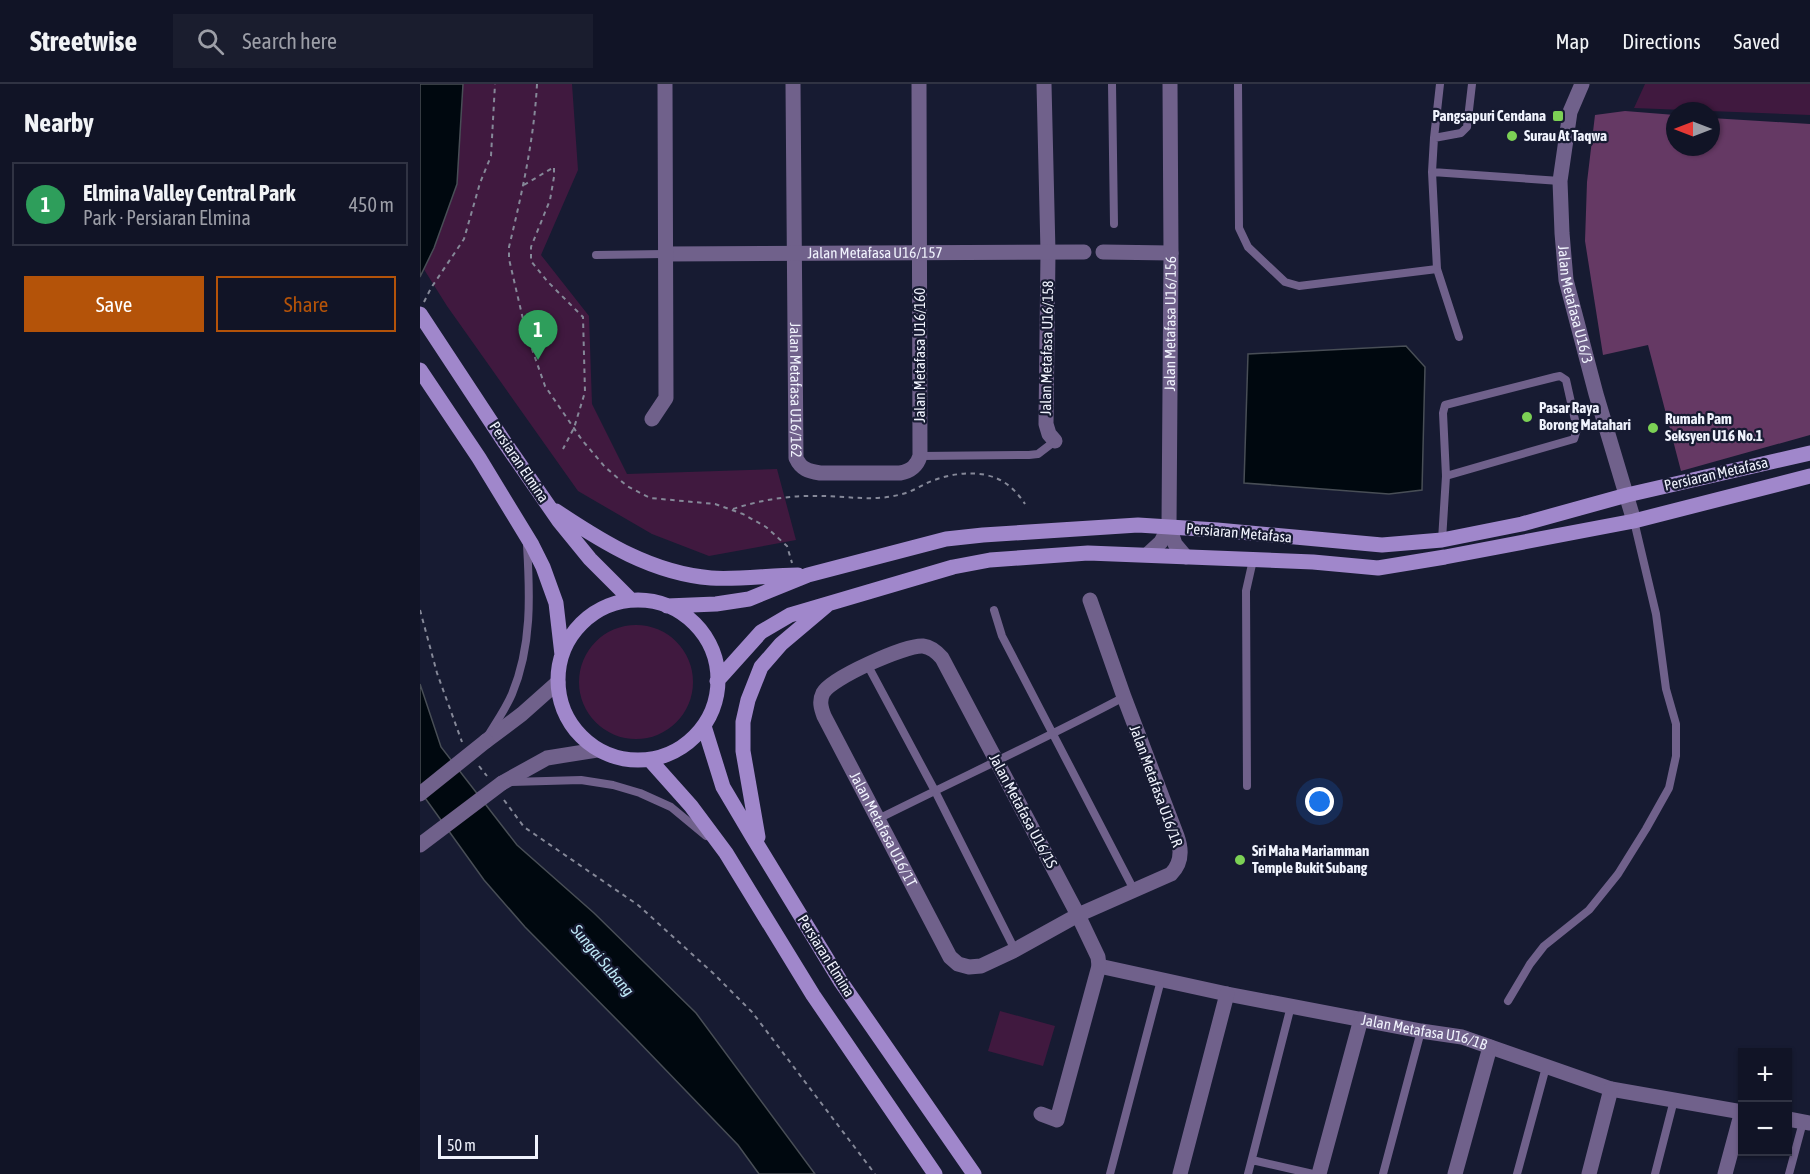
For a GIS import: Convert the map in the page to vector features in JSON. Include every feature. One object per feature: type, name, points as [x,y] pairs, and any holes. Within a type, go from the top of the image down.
[{"type":"main road","name":"Persiaran Elmina","points":[[420,312],[549,506],[590,559],[631,600]]},
{"type":"main road","name":"Persiaran Elmina","points":[[420,370],[478,458],[543,567],[556,603],[562,655]]},
{"type":"main road","name":"Persiaran Metafasa","points":[[667,606],[716,604],[749,599],[808,575],[946,539],[983,535],[1138,525],[1382,545],[1442,540],[1522,524],[1627,495],[1810,453]]},
{"type":"main road","name":"Persiaran Metafasa","points":[[717,681],[761,632],[790,615],[953,567],[990,560],[1088,553],[1148,554],[1313,562],[1378,568],[1634,521],[1810,476]]},
{"type":"main road","points":[[549,506],[633,558],[673,571],[711,578],[808,575]]},
{"type":"main road","points":[[631,600],[649,601],[667,606],[684,615],[703,634],[714,658],[717,681],[714,704],[704,726],[689,742],[671,753],[650,760],[623,759],[597,750],[576,732],[563,709],[558,682],[562,655],[575,630],[590,615],[609,605],[631,600]]},
{"type":"main road","points":[[760,848],[743,751],[742,722],[748,700],[761,667],[781,644],[831,602]]},
{"type":"main road","name":"Persiaran Elmina","points":[[704,726],[723,787],[841,982],[974,1174]]},
{"type":"main road","name":"Persiaran Elmina","points":[[650,760],[691,806],[724,850],[813,995],[935,1174]]},
{"type":"street","points":[[652,419],[666,398],[665,84]]},
{"type":"street","points":[[793,84],[795,254]]},
{"type":"street","name":"Jalan Metafasa U16/160","points":[[919,84],[920,456]]},
{"type":"street","name":"Jalan Metafasa U16/158","points":[[1044,84],[1048,252],[1046,424],[1049,434],[1055,441]]},
{"type":"street","name":"Jalan Metafasa U16/156","points":[[1169,526],[1170,84]]},
{"type":"street","name":"Jalan Metafasa U16/3","points":[[1582,84],[1570,112],[1560,181],[1566,280],[1596,394],[1634,521]]},
{"type":"street","name":"Jalan Metafasa U16/157","points":[[665,254],[1084,252]]},
{"type":"street","points":[[1103,252],[1171,253]]},
{"type":"street","name":"Jalan Metafasa U16/162","points":[[795,254],[796,458],[799,466],[811,472],[820,473],[900,473],[909,471],[918,462],[920,456]]},
{"type":"street","points":[[1148,554],[1161,543],[1169,526]]},
{"type":"street","points":[[1169,526],[1174,544],[1186,556]]},
{"type":"street","name":"Jalan Metafasa U16/1R","points":[[1078,915],[1171,874],[1178,867],[1180,846],[1090,600]]},
{"type":"street","name":"Jalan Metafasa U16/1T","points":[[942,658],[929,647],[913,647],[867,664],[829,685],[823,692],[821,700],[824,716],[950,957],[958,964],[969,967],[981,966],[1016,950],[1078,915]]},
{"type":"street","name":"Jalan Metafasa U16/1S","points":[[942,658],[1078,915],[1098,957],[1099,966]]},
{"type":"street","points":[[420,794],[522,714],[558,682]]},
{"type":"street","points":[[420,845],[495,781],[547,758],[597,750]]},
{"type":"street","points":[[1041,1114],[1057,1120],[1099,966]]},
{"type":"street","name":"Jalan Metafasa U16/1B","points":[[1099,966],[1227,994],[1462,1037],[1611,1089],[1738,1111]]},
{"type":"street","points":[[1180,1174],[1227,994]]},
{"type":"street","points":[[1319,1174],[1361,1019]]},
{"type":"street","points":[[1455,1174],[1490,1047]]},
{"type":"street","points":[[1589,1174],[1611,1089]]},
{"type":"street","points":[[1792,1120],[1807,1122]]},
{"type":"street","points":[[1725,1174],[1738,1127]]},
{"type":"lane","points":[[1113,84],[1114,224]]},
{"type":"lane","points":[[1238,84],[1239,228],[1248,247],[1285,282],[1299,286],[1437,269]]},
{"type":"lane","points":[[1440,84],[1432,172],[1437,269],[1459,337]]},
{"type":"lane","points":[[1434,138],[1461,133],[1467,127],[1472,84]]},
{"type":"lane","points":[[1432,172],[1560,181]]},
{"type":"lane","points":[[596,255],[665,254]]},
{"type":"lane","points":[[1442,540],[1446,476],[1443,413],[1445,405],[1555,376],[1566,380],[1577,429],[1574,440],[1446,476]]},
{"type":"lane","points":[[920,456],[1029,455],[1038,454],[1055,441]]},
{"type":"lane","points":[[1509,1001],[1530,964],[1544,946],[1589,910],[1618,874],[1669,789],[1676,756],[1676,724],[1666,689],[1656,614],[1634,521]]},
{"type":"lane","points":[[486,741],[511,695],[524,659],[529,622],[526,535]]},
{"type":"lane","points":[[1247,786],[1246,591],[1253,560]]},
{"type":"lane","points":[[994,610],[1002,636],[1134,890]]},
{"type":"lane","points":[[867,664],[935,790],[1016,950]]},
{"type":"lane","points":[[878,819],[1054,735],[1124,697]]},
{"type":"lane","points":[[495,781],[581,780],[613,785],[640,793],[671,807],[724,850]]},
{"type":"lane","points":[[1110,1174],[1161,980]]},
{"type":"lane","points":[[1248,1174],[1291,1006]]},
{"type":"lane","points":[[1383,1174],[1421,1031]]},
{"type":"lane","points":[[1518,1174],[1546,1067]]},
{"type":"lane","points":[[1655,1174],[1674,1100]]},
{"type":"lane","points":[[1789,1174],[1807,1122]]},
{"type":"lane","points":[[1252,1160],[1313,1174]]},
{"type":"path","points":[[420,312],[431,288],[464,239],[490,156],[495,84]]},
{"type":"path","points":[[537,84],[534,124],[524,185],[509,248],[509,260],[526,332],[545,386],[604,467],[627,486],[650,498],[715,504],[733,509],[766,527],[787,546],[793,565]]},
{"type":"path","points":[[524,185],[554,167],[550,200],[531,247],[531,261],[548,282],[583,317],[585,392],[574,428],[563,449]]},
{"type":"path","points":[[733,509],[796,497],[887,497],[903,494],[942,478],[960,474],[986,475],[999,479],[1010,485],[1025,504]]},
{"type":"path","points":[[420,610],[437,673],[461,741],[468,750]]},
{"type":"path","points":[[475,760],[495,781]]},
{"type":"path","points":[[503,798],[524,827],[638,905],[752,1012],[874,1174]]},
{"type":"shaded area","points":[[420,84],[572,84],[578,170],[541,255],[589,316],[592,404],[627,474],[777,469],[796,540],[709,556],[652,534],[578,491],[447,306],[420,263]]},
{"type":"shaded area","points":[[1645,84],[1810,84],[1810,115],[1720,111],[1720,102],[1666,102],[1666,109],[1634,108]]},
{"type":"shaded area","points":[[1625,111],[1666,114],[1666,156],[1720,156],[1720,119],[1810,124],[1810,435],[1681,471],[1648,345],[1603,355],[1585,241],[1587,182],[1595,115]]},
{"type":"shaded area","points":[[636,625],[658,629],[677,641],[689,660],[693,682],[689,704],[677,723],[658,735],[636,739],[614,735],[595,723],[583,704],[579,682],[583,660],[595,641],[614,629]]},
{"type":"shaded area","points":[[1000,1011],[1055,1026],[1043,1066],[988,1051]]},
{"type":"water","points":[[420,84],[463,84],[457,184],[434,248],[420,277]]},
{"type":"water","points":[[1406,346],[1425,367],[1422,490],[1389,494],[1244,483],[1248,354]]},
{"type":"water","name":"Sungai Subang","points":[[420,684],[441,747],[517,845],[594,913],[696,1013],[815,1174],[759,1174],[738,1145],[525,927],[484,880],[420,791]]},
{"type":"place","name":"Pangsapuri Cendana","points":[[1558,116]]},
{"type":"place","name":"Surau At Taqwa","points":[[1512,136]]},
{"type":"place","name":"Elmina Valley Central Park","points":[[538,360]]},
{"type":"place","name":"Pasar Raya Borong Matahari","points":[[1527,417]]},
{"type":"place","name":"Rumah Pam Seksyen U16 No.1","points":[[1653,428]]},
{"type":"place","name":"Sri Maha Mariamman Temple Bukit Subang","points":[[1240,860]]}]
